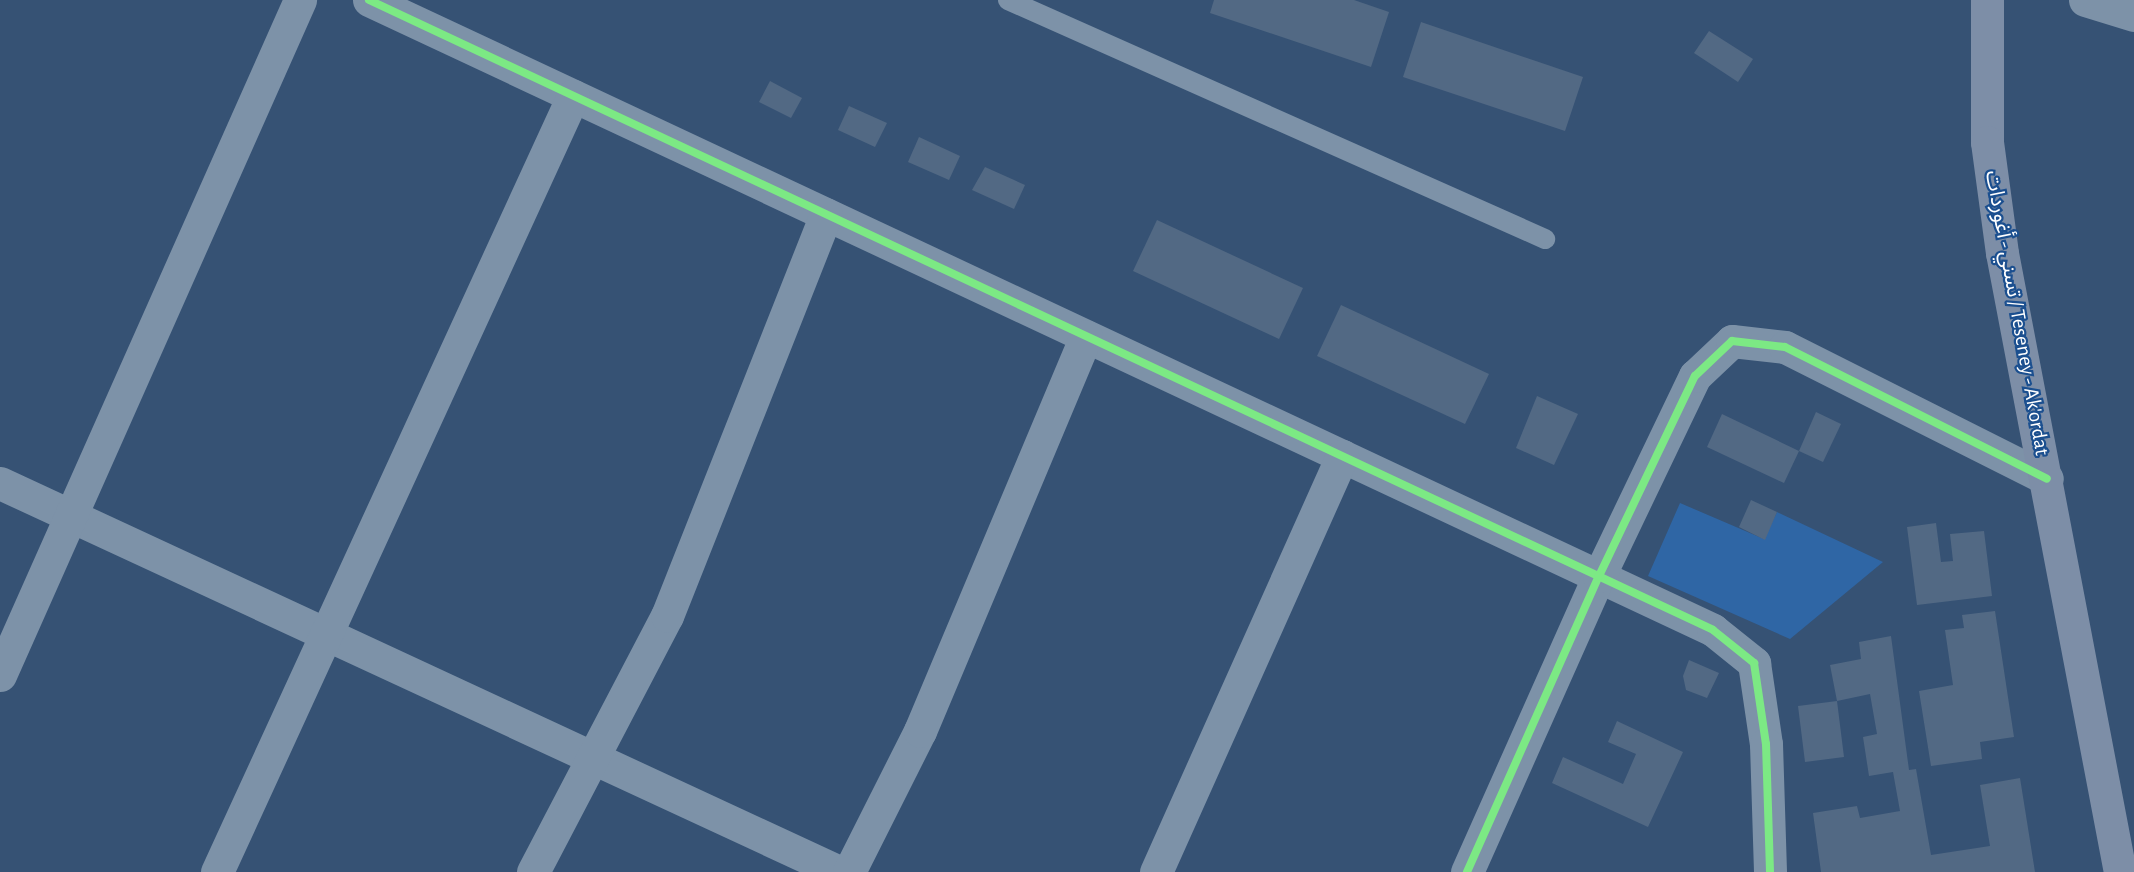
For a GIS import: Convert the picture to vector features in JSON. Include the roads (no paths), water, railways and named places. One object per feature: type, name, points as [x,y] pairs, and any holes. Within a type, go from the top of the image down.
[{"type":"main road","name":"تسني - أغوردات / Teseney - Ak'ordat","points":[[1987,0],[1988,142],[2002,253],[2047,479],[2120,872]]},
{"type":"street","points":[[0,675],[300,0]]},
{"type":"street","points":[[369,0],[1713,630],[1754,663],[1766,744],[1770,872]]},
{"type":"street","points":[[2085,0],[2134,15]]},
{"type":"street","points":[[217,872],[573,96]]},
{"type":"street","points":[[533,872],[589,756],[667,616],[826,214]]},
{"type":"street","points":[[849,872],[920,731],[1086,336]]},
{"type":"street","points":[[1467,872],[1599,576],[1695,376],[1732,341],[1785,347],[2047,479]]},
{"type":"street","points":[[1156,872],[1342,456]]},
{"type":"street","points":[[0,483],[839,872]]},
{"type":"lane","points":[[1008,0],[1545,239]]}]
